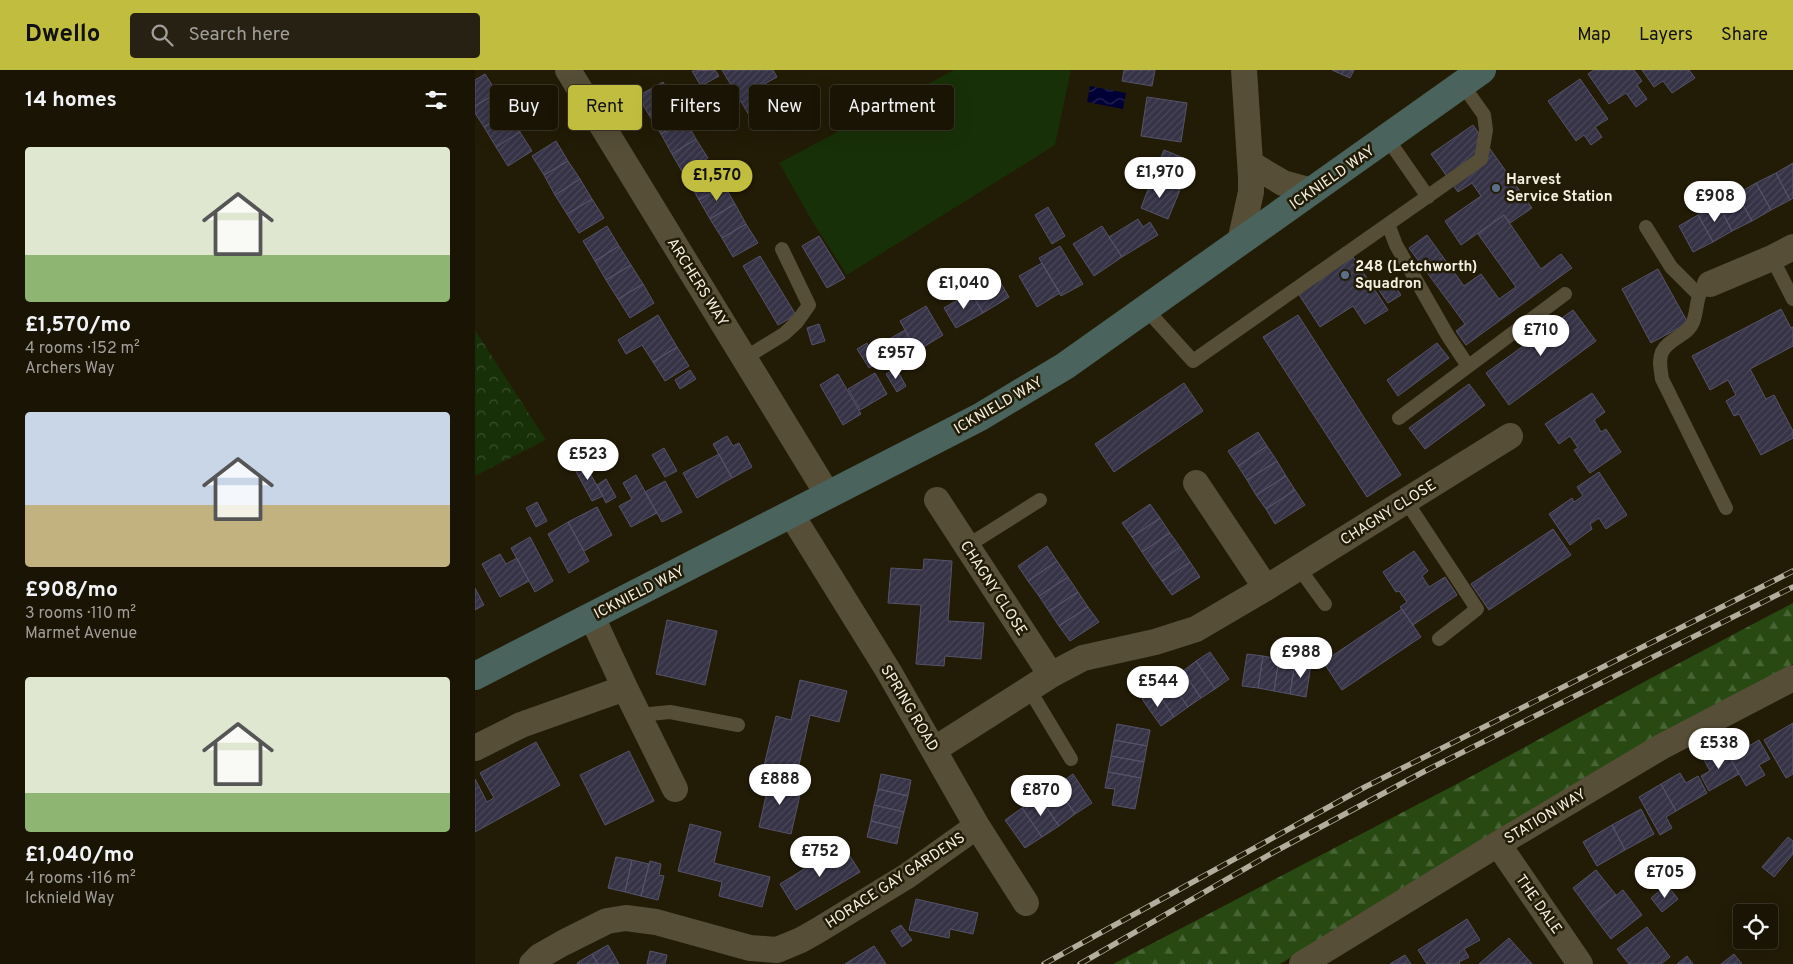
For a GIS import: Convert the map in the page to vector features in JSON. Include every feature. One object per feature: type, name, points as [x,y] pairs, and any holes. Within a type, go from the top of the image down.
[{"type":"street","points":[[1240,242],[1251,192],[1251,164],[1244,70]]},
{"type":"street","name":"ARCHERS WAY","points":[[570,71],[828,495]]},
{"type":"street","name":"ICKNIELD WAY","points":[[475,676],[980,417],[1065,366],[1472,77]]},
{"type":"street","points":[[1251,164],[1283,183],[1312,191]]},
{"type":"street","points":[[1704,289],[1782,252]]},
{"type":"street","name":"CHAGNY CLOSE","points":[[935,749],[1029,689],[1083,658],[1155,642],[1196,629],[1299,568],[1510,436]]},
{"type":"street","points":[[1196,483],[1266,588]]},
{"type":"street","name":"CHAGNY CLOSE","points":[[937,500],[1051,676]]},
{"type":"street","name":"SPRING ROAD","points":[[791,514],[935,749],[977,826],[1026,903]]},
{"type":"street","points":[[592,616],[675,789]]},
{"type":"street","name":"STATION WAY","points":[[1303,964],[1498,844],[1661,747],[1793,678]]},
{"type":"street","points":[[475,748],[521,725],[625,688]]},
{"type":"street","name":"HORACE GAY GARDENS","points":[[532,964],[541,956],[563,943],[607,921],[626,918],[655,922],[750,948],[765,957],[817,931],[907,876],[977,826]]},
{"type":"street","name":"THE DALE","points":[[1498,844],[1581,964]]},
{"type":"lane","points":[[1146,308],[1193,362],[1428,197],[1481,159],[1486,130],[1472,77]]},
{"type":"lane","points":[[1387,138],[1428,197]]},
{"type":"lane","points":[[1389,224],[1396,245],[1448,336],[1468,366]]},
{"type":"lane","points":[[1646,227],[1671,267],[1704,289],[1693,322],[1687,330],[1669,342],[1663,350],[1660,359],[1662,379],[1726,508]]},
{"type":"lane","points":[[745,358],[784,334],[797,322],[809,305],[782,249]]},
{"type":"lane","points":[[1782,252],[1793,299]]},
{"type":"lane","points":[[1399,418],[1565,294]]},
{"type":"lane","points":[[967,546],[1040,500]]},
{"type":"lane","points":[[1406,501],[1477,609],[1439,639]]},
{"type":"lane","points":[[1299,568],[1325,604]]},
{"type":"lane","points":[[1029,689],[1071,759]]},
{"type":"lane","points":[[639,716],[670,712],[738,724]]},
{"type":"green space","points":[[954,70],[1071,70],[1055,145],[847,275],[812,221],[779,163],[841,130],[954,130],[954,85],[926,85]]},
{"type":"green space","points":[[475,330],[546,440],[475,476]]},
{"type":"green space","points":[[1793,603],[1793,664],[1705,711],[1495,834],[1280,964],[1113,964],[1472,776]]},
{"type":"water","points":[[1090,86],[1126,93],[1123,109],[1087,102]]},
{"type":"building","points":[[715,70],[719,76],[700,85],[692,71]]},
{"type":"building","points":[[722,70],[773,70],[777,77],[762,85],[749,85],[749,115],[739,98],[739,85],[731,85]]},
{"type":"building","points":[[1124,70],[1155,70],[1152,86],[1122,81]]},
{"type":"building","points":[[1332,70],[1354,70],[1350,78]]},
{"type":"building","points":[[1594,70],[1634,70],[1642,81],[1637,85],[1647,99],[1636,107],[1626,93],[1609,104],[1588,74]]},
{"type":"building","points":[[1642,70],[1689,70],[1695,78],[1672,93],[1663,81],[1654,87]]},
{"type":"building","points":[[485,74],[492,85],[490,85],[490,97],[475,106],[475,80]]},
{"type":"building","points":[[1580,79],[1608,119],[1595,127],[1602,137],[1591,145],[1584,135],[1576,141],[1548,101]]},
{"type":"building","points":[[652,88],[652,113],[649,115],[642,103],[642,94]]},
{"type":"building","points":[[490,97],[490,123],[484,127],[475,113],[475,106]]},
{"type":"building","points":[[1147,97],[1187,103],[1181,142],[1141,136]]},
{"type":"building","points":[[490,123],[490,130],[519,130],[520,132],[496,147],[484,127]]},
{"type":"building","name":"Harvest Service Station","points":[[1473,125],[1532,208],[1510,223],[1504,215],[1461,245],[1445,221],[1481,196],[1472,183],[1458,192],[1431,154]]},
{"type":"building","points":[[658,130],[668,130],[661,134]]},
{"type":"building","points":[[668,130],[691,130],[696,139],[672,154],[661,134]]},
{"type":"building","points":[[520,132],[532,151],[508,166],[496,147]]},
{"type":"building","points":[[696,139],[708,158],[683,173],[672,154]]},
{"type":"building","points":[[556,141],[568,161],[544,175],[532,156]]},
{"type":"building","points":[[1164,150],[1191,161],[1180,190],[1152,179]]},
{"type":"building","points":[[568,161],[580,179],[555,195],[544,175]]},
{"type":"building","points":[[1793,163],[1793,198],[1790,200],[1776,173]]},
{"type":"building","points":[[712,166],[724,185],[699,200],[688,180]]},
{"type":"building","points":[[1776,173],[1790,200],[1771,210],[1756,183]]},
{"type":"building","points":[[580,179],[592,199],[567,214],[555,195]]},
{"type":"building","points":[[1152,179],[1180,190],[1168,219],[1141,208]]},
{"type":"building","points":[[1756,183],[1771,210],[1752,221],[1737,194]]},
{"type":"building","points":[[724,185],[735,204],[710,219],[699,200]]},
{"type":"building","points":[[1737,194],[1752,221],[1732,231],[1718,204]]},
{"type":"building","points":[[592,199],[604,218],[579,233],[567,214]]},
{"type":"building","points":[[735,204],[746,224],[722,238],[710,219]]},
{"type":"building","points":[[1718,204],[1732,231],[1713,242],[1698,215]]},
{"type":"building","points":[[1048,207],[1065,236],[1052,244],[1035,215]]},
{"type":"building","points":[[1504,215],[1541,269],[1561,254],[1572,268],[1466,345],[1456,331],[1465,324],[1409,248],[1427,235],[1464,286],[1481,274],[1499,299],[1516,287],[1478,234]]},
{"type":"building","points":[[1698,215],[1713,242],[1693,252],[1679,226]]},
{"type":"building","points":[[1138,219],[1143,227],[1150,222],[1158,235],[1122,257],[1109,237]]},
{"type":"building","points":[[746,224],[758,243],[733,257],[722,238]]},
{"type":"building","points":[[607,226],[619,246],[595,261],[583,241]]},
{"type":"building","points":[[1102,226],[1122,257],[1094,276],[1073,244]]},
{"type":"building","points":[[819,236],[845,278],[827,288],[802,246]]},
{"type":"building","points":[[619,246],[631,265],[606,280],[595,261]]},
{"type":"building","points":[[1060,246],[1083,284],[1061,296],[1039,258]]},
{"type":"building","points":[[760,256],[796,315],[778,325],[743,266]]},
{"type":"building","name":"248 (Letchworth) Squadron","points":[[1353,257],[1388,310],[1365,324],[1353,306],[1320,327],[1298,293]]},
{"type":"building","points":[[1042,263],[1060,293],[1037,307],[1019,276]]},
{"type":"building","points":[[631,265],[643,284],[618,299],[606,280]]},
{"type":"building","points":[[1658,269],[1688,323],[1651,343],[1622,289]]},
{"type":"building","points":[[997,277],[1009,297],[983,313],[971,292]]},
{"type":"building","points":[[1391,281],[1401,295],[1388,303],[1378,289]]},
{"type":"building","points":[[643,284],[654,303],[630,318],[618,299]]},
{"type":"building","points":[[971,292],[983,313],[956,328],[944,308]]},
{"type":"building","points":[[926,306],[943,335],[917,351],[900,321]]},
{"type":"building","points":[[1781,309],[1791,328],[1793,327],[1793,346],[1750,369],[1766,399],[1774,395],[1793,431],[1793,438],[1761,455],[1739,414],[1734,416],[1726,401],[1736,395],[1728,380],[1710,390],[1692,356]]},
{"type":"building","points":[[1573,310],[1596,341],[1509,405],[1486,373]]},
{"type":"building","points":[[658,315],[677,347],[653,362],[642,345],[626,354],[618,340]]},
{"type":"building","points":[[1298,315],[1401,475],[1367,497],[1263,337]]},
{"type":"building","points":[[819,324],[825,341],[812,345],[807,328]]},
{"type":"building","points":[[905,330],[917,351],[889,367],[877,346]]},
{"type":"building","points":[[867,343],[878,363],[869,368],[857,349]]},
{"type":"building","points":[[1437,343],[1449,358],[1398,396],[1387,380]]},
{"type":"building","points":[[677,347],[689,366],[665,381],[653,362]]},
{"type":"building","points":[[896,368],[906,386],[897,392],[886,374]]},
{"type":"building","points":[[690,370],[696,379],[680,389],[675,380]]},
{"type":"building","points":[[875,373],[887,394],[860,410],[848,389]]},
{"type":"building","points":[[838,374],[861,414],[843,425],[820,385]]},
{"type":"building","points":[[1184,383],[1203,411],[1114,472],[1095,444]]},
{"type":"building","points":[[1469,384],[1485,405],[1425,449],[1409,428]]},
{"type":"building","points":[[1592,393],[1605,412],[1594,420],[1601,432],[1606,429],[1621,452],[1590,473],[1574,450],[1578,448],[1570,436],[1559,444],[1545,424]]},
{"type":"building","points":[[1258,432],[1267,446],[1238,466],[1228,451]]},
{"type":"building","points":[[727,436],[733,446],[739,443],[752,467],[732,478],[713,444]]},
{"type":"building","points":[[1267,446],[1277,461],[1247,480],[1238,466]]},
{"type":"building","points":[[664,448],[677,471],[665,477],[652,455]]},
{"type":"building","points":[[719,454],[732,478],[697,498],[683,473]]},
{"type":"building","points":[[583,461],[603,496],[592,501],[573,466]]},
{"type":"building","points":[[1277,461],[1286,476],[1256,495],[1247,480]]},
{"type":"building","points":[[1599,472],[1627,515],[1606,529],[1599,518],[1590,524],[1592,529],[1570,545],[1549,514],[1572,498],[1574,502],[1583,496],[1577,487]]},
{"type":"building","points":[[636,475],[657,513],[631,527],[619,506],[632,499],[623,483]]},
{"type":"building","points":[[1286,476],[1295,490],[1266,509],[1256,495]]},
{"type":"building","points":[[606,479],[616,497],[606,503],[597,485]]},
{"type":"building","points":[[665,481],[682,512],[662,522],[645,492]]},
{"type":"building","points":[[1295,490],[1305,505],[1275,524],[1266,509]]},
{"type":"building","points":[[537,502],[547,521],[536,527],[526,508]]},
{"type":"building","points":[[1150,504],[1160,518],[1132,537],[1122,523]]},
{"type":"building","points":[[597,507],[612,535],[584,551],[568,522]]},
{"type":"building","points":[[1160,518],[1170,533],[1142,552],[1132,537]]},
{"type":"building","points":[[568,522],[589,561],[569,573],[548,534]]},
{"type":"building","points":[[1553,529],[1571,555],[1489,610],[1471,584]]},
{"type":"building","points":[[1170,533],[1180,547],[1152,567],[1142,552]]},
{"type":"building","points":[[530,537],[553,581],[535,592],[511,548]]},
{"type":"building","points":[[1047,546],[1057,561],[1028,581],[1018,566]]},
{"type":"building","points":[[1180,547],[1190,562],[1162,581],[1152,567]]},
{"type":"building","points":[[1414,551],[1428,571],[1422,576],[1429,587],[1445,577],[1457,595],[1413,625],[1400,607],[1407,602],[1399,591],[1396,592],[1383,572]]},
{"type":"building","points":[[500,554],[506,564],[517,558],[529,581],[500,597],[482,564]]},
{"type":"building","points":[[924,559],[952,561],[948,621],[984,623],[981,659],[945,656],[944,666],[916,664],[921,605],[888,603],[891,568],[923,570]]},
{"type":"building","points":[[1057,561],[1068,577],[1039,596],[1028,581]]},
{"type":"building","points":[[1190,562],[1200,577],[1172,595],[1162,581]]},
{"type":"building","points":[[1068,577],[1078,592],[1049,611],[1039,596]]},
{"type":"building","points":[[475,588],[484,605],[475,610]]},
{"type":"building","points":[[1078,592],[1088,607],[1059,626],[1049,611]]},
{"type":"building","points":[[1088,607],[1099,622],[1070,641],[1059,626]]},
{"type":"building","points":[[1402,609],[1421,637],[1342,690],[1323,662]]},
{"type":"building","points":[[667,620],[717,631],[705,685],[656,674]]},
{"type":"building","points":[[1210,652],[1229,679],[1215,689],[1196,661]]},
{"type":"building","points":[[1247,654],[1263,656],[1258,688],[1242,686]]},
{"type":"building","points":[[1263,656],[1279,659],[1274,691],[1258,688]]},
{"type":"building","points":[[1279,659],[1295,662],[1290,694],[1274,691]]},
{"type":"building","points":[[1196,661],[1215,689],[1201,698],[1183,671]]},
{"type":"building","points":[[1295,662],[1311,664],[1306,697],[1290,694]]},
{"type":"building","points":[[1183,671],[1201,698],[1188,707],[1169,680]]},
{"type":"building","points":[[800,680],[847,691],[839,722],[810,715],[797,774],[764,766],[776,716],[791,720]]},
{"type":"building","points":[[1169,680],[1188,707],[1174,717],[1155,689]]},
{"type":"building","points":[[1155,689],[1174,717],[1161,726],[1142,699]]},
{"type":"building","points":[[1793,723],[1793,774],[1786,778],[1764,740]]},
{"type":"building","points":[[1117,724],[1150,730],[1147,746],[1114,740]]},
{"type":"building","points":[[1744,738],[1749,746],[1759,740],[1770,759],[1759,765],[1765,775],[1746,786],[1725,749]]},
{"type":"building","points":[[1114,740],[1147,746],[1144,762],[1111,756]]},
{"type":"building","points":[[536,742],[560,785],[475,832],[475,779],[487,802],[494,798],[480,773]]},
{"type":"building","points":[[1725,749],[1739,774],[1709,791],[1701,776],[1710,771],[1704,760]]},
{"type":"building","points":[[629,751],[654,801],[605,825],[580,775]]},
{"type":"building","points":[[1111,756],[1144,762],[1141,778],[1108,772]]},
{"type":"building","points":[[1108,772],[1141,778],[1135,809],[1112,805],[1115,789],[1105,788]]},
{"type":"building","points":[[1680,773],[1686,783],[1698,776],[1707,793],[1676,811],[1661,784]]},
{"type":"building","points":[[881,774],[911,780],[908,796],[878,789]]},
{"type":"building","points":[[1073,774],[1092,803],[1075,814],[1056,786]]},
{"type":"building","points":[[770,778],[802,786],[791,834],[759,827]]},
{"type":"building","points":[[1661,784],[1676,811],[1666,817],[1672,828],[1660,835],[1639,797]]},
{"type":"building","points":[[1056,786],[1075,814],[1059,826],[1039,797]]},
{"type":"building","points":[[878,789],[908,796],[904,812],[874,805]]},
{"type":"building","points":[[1039,797],[1059,826],[1042,837],[1022,808]]},
{"type":"building","points":[[874,805],[904,812],[900,828],[871,821]]},
{"type":"building","points":[[1022,808],[1042,837],[1025,848],[1005,820]]},
{"type":"building","points":[[1641,809],[1654,834],[1625,850],[1612,825]]},
{"type":"building","points":[[871,821],[900,828],[897,844],[867,837]]},
{"type":"building","points":[[690,824],[721,832],[714,863],[770,877],[762,907],[719,896],[722,882],[678,871]]},
{"type":"building","points":[[1612,825],[1625,850],[1597,866],[1583,842]]},
{"type":"building","points":[[1788,837],[1793,841],[1793,854],[1774,877],[1762,867]]},
{"type":"building","points":[[843,845],[860,872],[796,910],[780,884]]},
{"type":"building","points":[[616,857],[632,860],[625,892],[608,888]]},
{"type":"building","points":[[632,860],[649,864],[641,896],[625,892]]},
{"type":"building","points":[[650,861],[661,864],[659,875],[664,876],[658,900],[641,896]]},
{"type":"building","points":[[1596,870],[1616,895],[1592,914],[1573,888]]},
{"type":"building","points":[[1667,885],[1678,899],[1662,912],[1651,898]]},
{"type":"building","points":[[1623,890],[1642,915],[1611,939],[1592,914]]},
{"type":"building","points":[[916,899],[978,913],[973,934],[950,929],[949,938],[909,930]]},
{"type":"building","points":[[1467,919],[1480,940],[1464,949],[1469,957],[1459,962],[1460,964],[1427,964],[1418,950]]},
{"type":"building","points":[[901,925],[912,940],[902,947],[891,931]]},
{"type":"building","points":[[1647,927],[1670,957],[1661,964],[1629,964],[1617,949]]},
{"type":"building","points":[[1509,938],[1532,964],[1479,964]]},
{"type":"building","points":[[608,945],[619,964],[598,964],[592,954]]},
{"type":"building","points":[[874,946],[886,964],[845,964]]},
{"type":"building","points":[[650,951],[667,955],[665,964],[647,964]]},
{"type":"building","points":[[592,954],[598,964],[577,963]]},
{"type":"building","points":[[1734,954],[1742,964],[1721,964]]},
{"type":"building","points":[[1405,955],[1411,964],[1390,964]]},
{"type":"building","points":[[1687,956],[1693,964],[1677,964]]},
{"type":"railway","points":[[1044,964],[1365,787],[1793,571]]},
{"type":"railway","points":[[1080,964],[1274,852],[1425,771],[1793,587]]},
{"type":"place","name":"Harvest Service Station","points":[[1496,188]]},
{"type":"place","name":"248 (Letchworth) Squadron","points":[[1345,275]]}]
